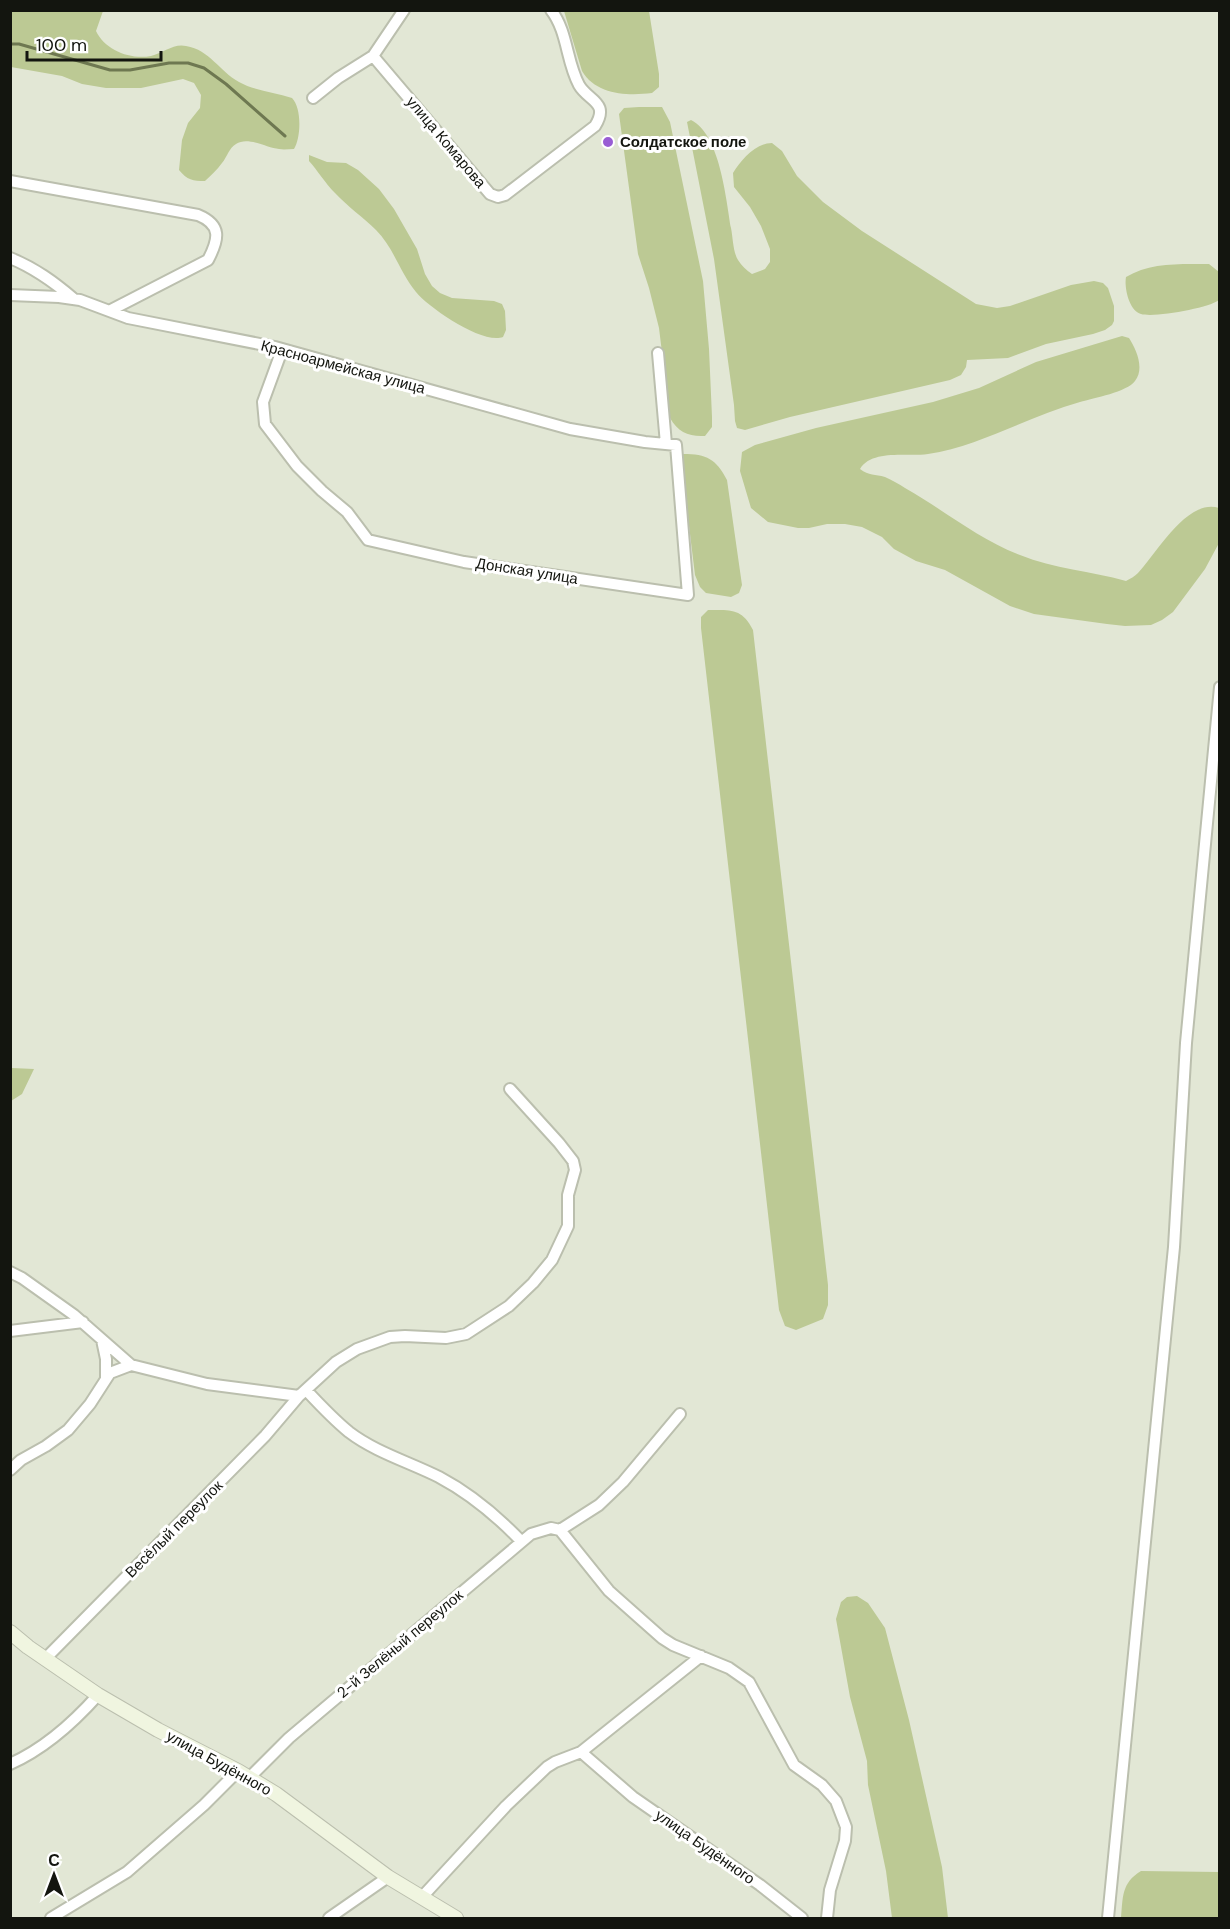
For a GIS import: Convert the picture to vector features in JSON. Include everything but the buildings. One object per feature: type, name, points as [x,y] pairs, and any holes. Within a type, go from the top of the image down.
[{"type":"main road","name":"улица Будённого","points":[[10,1632],[98,1695],[158,1730],[243,1774],[300,1810],[388,1877],[456,1918]]},
{"type":"street","points":[[313,98],[338,78],[373,56],[404,10]]},
{"type":"street","name":"улица Комарова","points":[[373,56],[490,194],[498,197],[505,195],[595,126],[600,118],[599,105],[579,85],[561,28],[551,10]]},
{"type":"street","points":[[10,181],[198,215],[209,220],[216,229],[217,235],[208,260],[111,310]]},
{"type":"street","points":[[10,258],[45,275],[74,299]]},
{"type":"street","name":"Красноармейская улица","points":[[10,295],[74,299],[111,310],[128,318],[282,350],[570,429],[645,442],[671,444]]},
{"type":"street","name":"Донская улица","points":[[282,350],[263,402],[266,424],[297,466],[347,512],[368,540],[464,562],[688,595],[671,444]]},
{"type":"street","points":[[658,353],[671,444]]},
{"type":"street","points":[[1108,1918],[1174,1247],[1186,1043],[1220,687]]},
{"type":"street","name":"Весёлый переулок","points":[[46,1658],[265,1436],[303,1393],[336,1362],[357,1349],[390,1337],[446,1338],[466,1334],[509,1306],[533,1284],[552,1260],[568,1226],[568,1195],[575,1170],[573,1161],[559,1143],[510,1089]]},
{"type":"street","points":[[10,1272],[31,1284],[83,1322],[131,1365],[207,1384],[303,1393],[367,1444],[458,1488],[501,1519],[521,1541]]},
{"type":"street","points":[[10,1331],[83,1322]]},
{"type":"street","points":[[102,1340],[106,1359],[106,1378]]},
{"type":"street","points":[[10,1470],[21,1460],[68,1430],[90,1404],[106,1378],[115,1370],[131,1365]]},
{"type":"street","name":"2-й Зелёный переулок","points":[[51,1918],[130,1869],[204,1805],[289,1738],[521,1541],[541,1530],[551,1528],[560,1530],[599,1505],[623,1482],[680,1414]]},
{"type":"street","points":[[560,1530],[603,1584],[662,1638],[673,1645],[729,1668],[749,1682],[794,1765],[822,1785],[836,1801],[846,1827],[845,1841],[830,1890],[827,1918]]},
{"type":"street","points":[[422,1897],[506,1806],[547,1767],[581,1752],[701,1656]]},
{"type":"street","points":[[10,1764],[39,1749],[80,1714],[98,1695]]},
{"type":"street","name":"улица Будённого","points":[[581,1752],[633,1797],[760,1885],[802,1918]]},
{"type":"street","points":[[329,1918],[388,1877]]},
{"type":"green space","points":[[10,11],[103,11],[96,31],[105,43],[127,55],[151,56],[182,45],[194,48],[208,56],[239,82],[292,98],[299,116],[298,138],[294,149],[241,142],[232,148],[220,166],[205,181],[188,178],[179,170],[182,140],[188,123],[200,108],[201,95],[194,83],[183,79],[141,88],[106,88],[82,84],[62,76],[11,67]]},
{"type":"green space","points":[[564,11],[649,11],[659,87],[652,93],[623,94],[595,85],[582,71]]},
{"type":"green space","points":[[662,107],[670,122],[703,281],[712,417],[712,427],[705,436],[684,433],[670,418],[659,328],[638,254],[619,114],[624,108]]},
{"type":"green space","points":[[691,120],[701,127],[715,153],[724,185],[735,253],[741,264],[752,274],[765,269],[770,262],[770,249],[750,207],[734,187],[733,173],[755,149],[772,143],[782,151],[797,176],[823,202],[862,231],[976,304],[997,308],[1010,306],[1071,285],[1094,281],[1103,283],[1108,288],[1114,306],[1114,321],[1105,330],[1046,344],[1008,358],[967,360],[961,375],[950,380],[790,417],[745,430],[737,428],[714,259],[687,122]]},
{"type":"green space","points":[[309,155],[327,162],[346,163],[358,170],[379,189],[394,209],[417,249],[425,274],[432,286],[440,293],[452,298],[494,301],[502,304],[505,311],[506,330],[503,337],[483,336],[457,324],[423,299],[410,285],[382,237],[331,189],[309,161]]},
{"type":"green space","points":[[1209,264],[1219,272],[1219,300],[1181,312],[1157,315],[1141,314],[1130,304],[1126,277],[1135,272],[1156,266]]},
{"type":"green space","points":[[1122,336],[1129,338],[1137,353],[1138,376],[1131,385],[948,450],[928,454],[882,456],[866,463],[860,469],[893,481],[975,533],[1020,555],[1046,564],[1126,581],[1138,573],[1184,519],[1195,511],[1207,507],[1219,508],[1219,543],[1205,569],[1173,612],[1162,620],[1151,625],[1125,626],[1034,614],[1010,606],[945,570],[916,561],[894,549],[882,537],[862,527],[827,524],[798,528],[768,522],[751,508],[740,471],[742,452],[755,445],[816,428],[933,402],[979,388],[1036,362]]},
{"type":"green space","points":[[683,454],[710,459],[719,467],[727,480],[742,585],[739,593],[731,597],[706,593],[700,587],[695,575],[681,460]]},
{"type":"green space","points":[[708,610],[723,610],[740,614],[753,630],[828,1285],[828,1305],[823,1319],[796,1330],[785,1326],[779,1310],[701,628],[701,617]]},
{"type":"green space","points":[[10,1065],[12,1068],[34,1069],[22,1094],[11,1101]]},
{"type":"green space","points":[[857,1596],[868,1603],[885,1628],[909,1720],[942,1867],[948,1918],[892,1918],[886,1871],[868,1785],[867,1761],[850,1697],[836,1619],[841,1602],[847,1597]]},
{"type":"green space","points":[[1141,1871],[1219,1872],[1219,1918],[1121,1918],[1126,1886]]},
{"type":"waterway","points":[[10,44],[19,44],[110,70],[130,70],[169,63],[188,63],[204,68],[226,84],[285,136]]},
{"type":"place","name":"Солдатское поле","points":[[608,142]]}]
